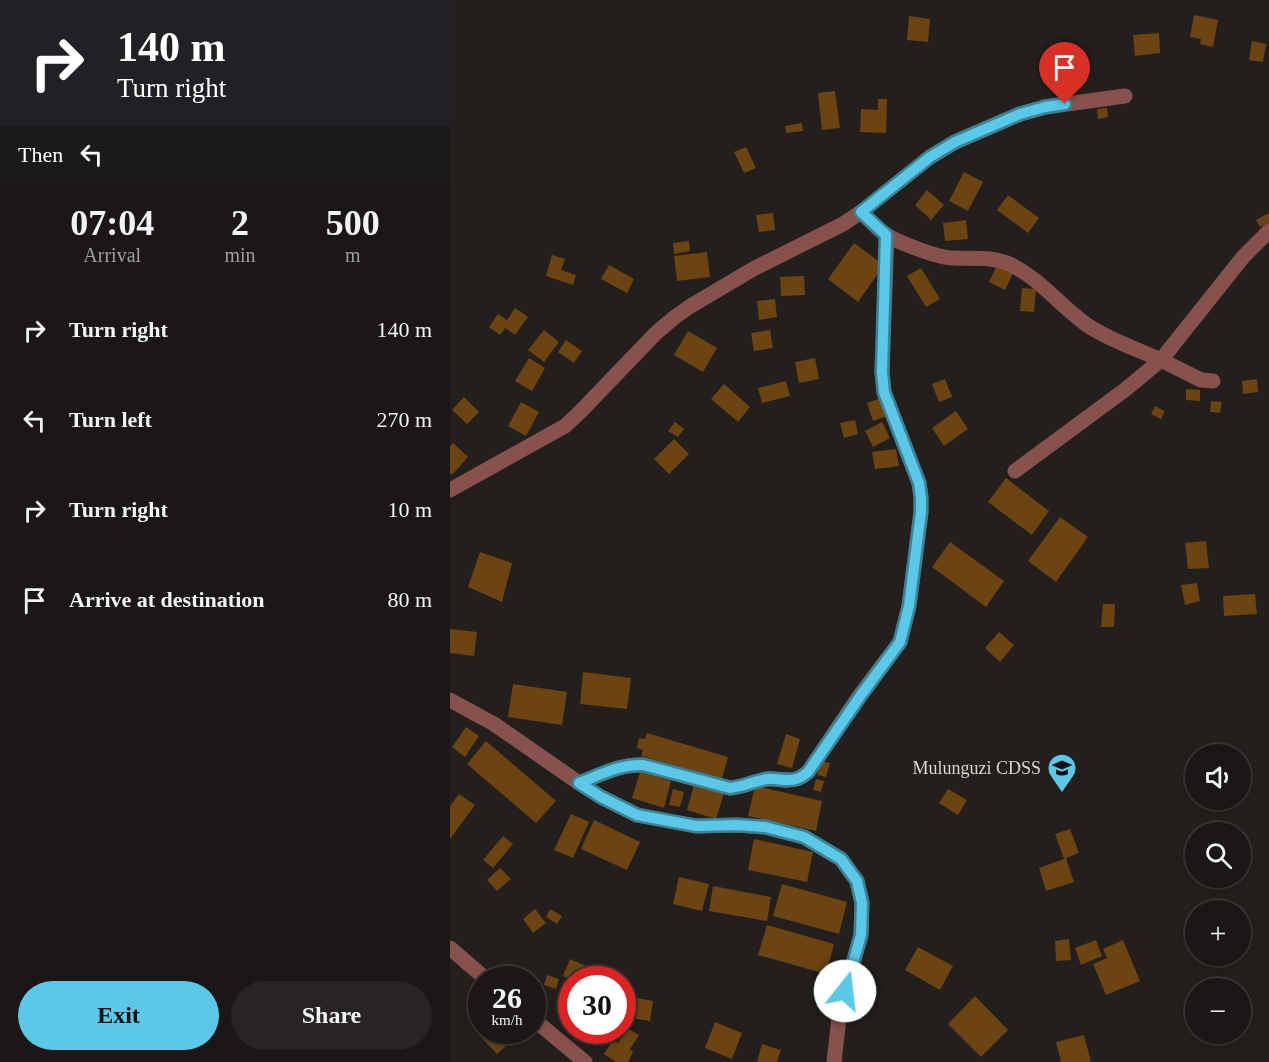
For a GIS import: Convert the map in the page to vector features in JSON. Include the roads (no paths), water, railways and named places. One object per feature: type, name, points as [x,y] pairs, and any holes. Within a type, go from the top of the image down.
[{"type":"street","points":[[450,490],[565,426],[656,333],[689,307],[755,268],[843,224],[930,157],[964,138],[1020,114],[1045,107],[1125,96]]},
{"type":"street","points":[[861,212],[886,235],[937,256],[995,259],[1009,264],[1026,273],[1086,324],[1102,334],[1201,380],[1213,381]]},
{"type":"street","points":[[1014,471],[1141,378],[1161,360],[1243,257],[1269,231]]},
{"type":"street","points":[[579,783],[615,768],[630,765],[643,765],[730,788],[765,779],[799,779],[808,772],[900,642],[909,606],[921,498],[919,483],[884,392],[882,372],[886,235]]},
{"type":"street","points":[[450,700],[495,724],[601,797],[637,815],[696,826],[765,827],[804,837],[841,859],[857,881],[862,903],[861,935],[840,1009],[834,1062]]},
{"type":"street","points":[[450,948],[471,966]]},
{"type":"street","points":[[546,1030],[585,1062]]},
{"type":"place","name":"Mulunguzi CDSS","points":[[1062,794]]}]
